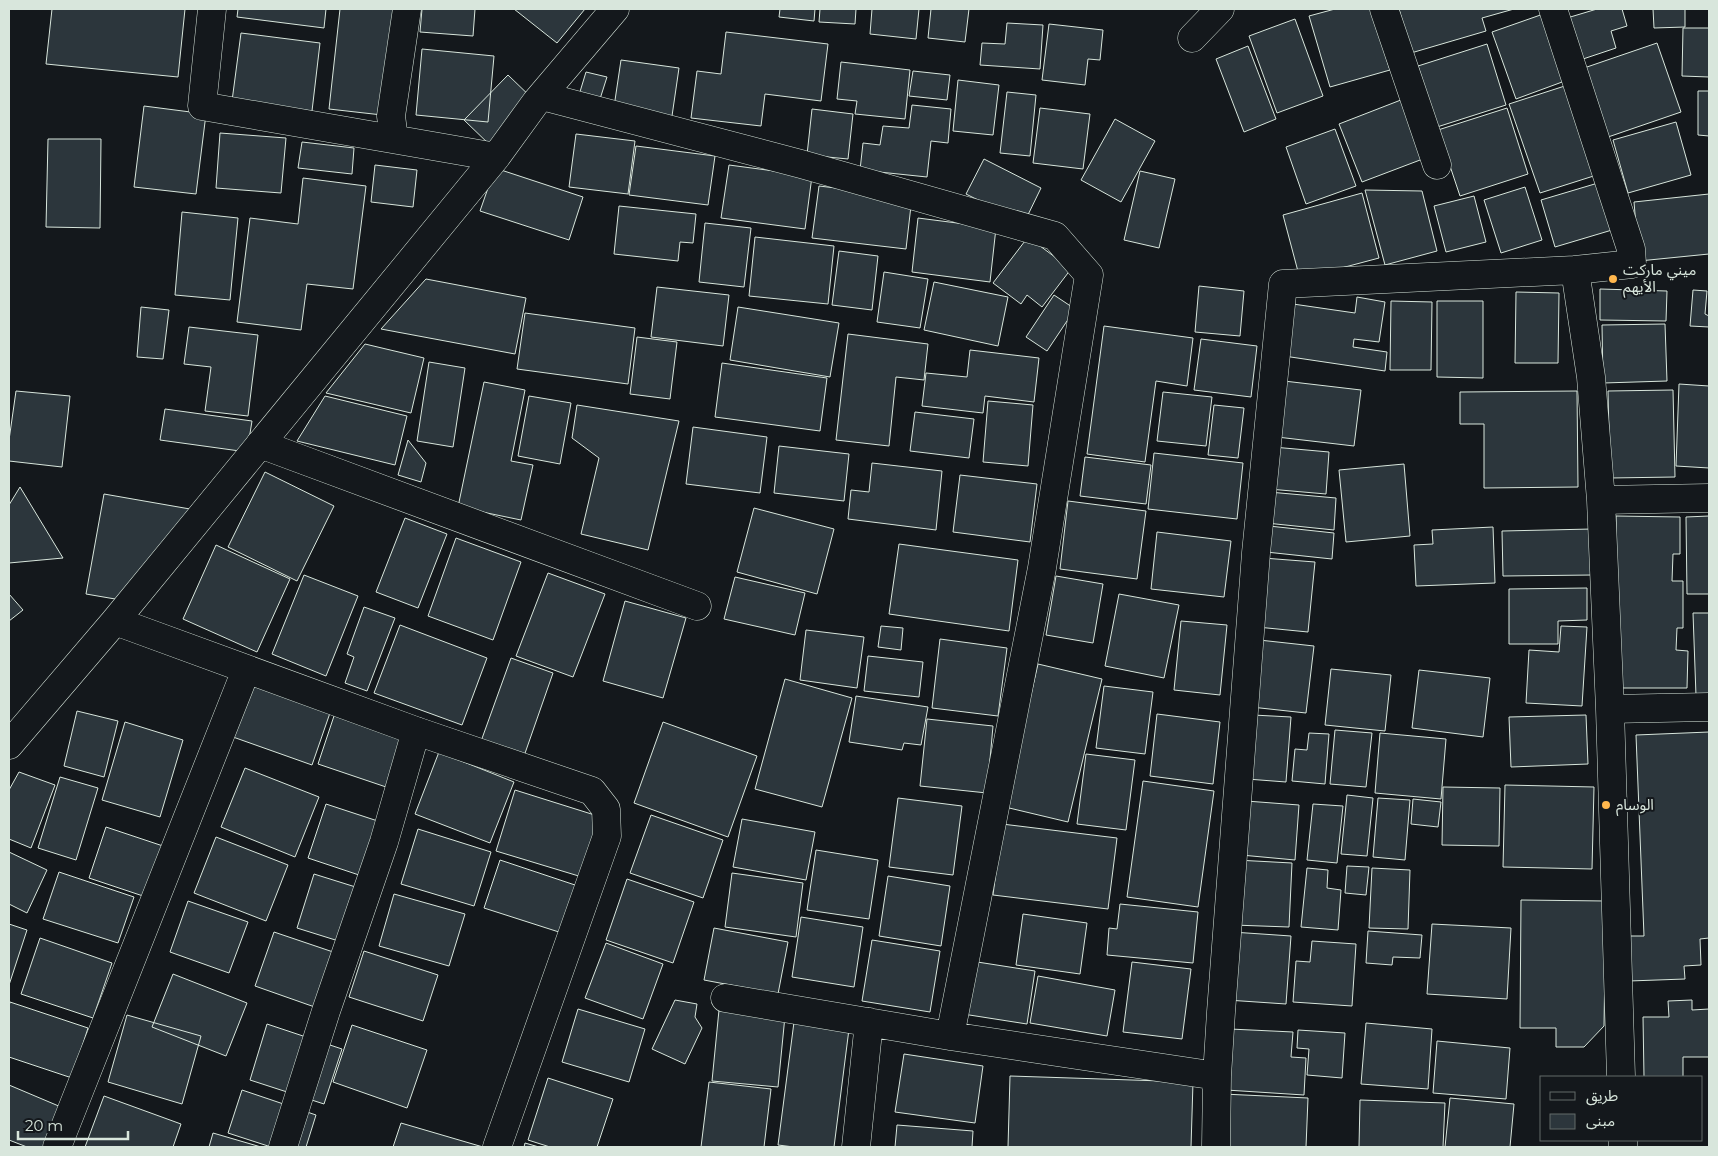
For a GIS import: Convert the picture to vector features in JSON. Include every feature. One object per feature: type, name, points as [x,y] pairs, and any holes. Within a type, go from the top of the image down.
[{"type":"street","points":[[212,9],[202,106],[496,157]]},
{"type":"street","points":[[394,139],[391,116],[407,9]]},
{"type":"street","points":[[9,745],[115,621],[615,9]]},
{"type":"street","points":[[1192,38],[1220,9]]},
{"type":"street","points":[[1384,9],[1437,165]]},
{"type":"street","points":[[1216,1147],[1220,1012],[1256,553],[1283,284],[1575,270],[1632,264],[1631,249],[1553,9]]},
{"type":"street","points":[[542,96],[802,164],[1055,236],[1089,275],[1042,568],[950,1036]]},
{"type":"street","points":[[1575,270],[1591,377],[1601,500],[1610,708],[1621,1076]]},
{"type":"street","points":[[260,444],[697,606]]},
{"type":"street","points":[[1601,500],[1709,498]]},
{"type":"street","points":[[115,621],[416,731],[592,791],[606,809],[607,836],[497,1147]]},
{"type":"street","points":[[58,1147],[246,670]]},
{"type":"street","points":[[1610,708],[1709,707]]},
{"type":"street","points":[[283,1147],[384,842],[416,731]]},
{"type":"street","points":[[726,998],[950,1036],[1217,1076]]},
{"type":"street","points":[[856,1147],[868,1022]]},
{"type":"building","points":[[52,9],[185,9],[178,77],[46,64]]},
{"type":"building","points":[[238,9],[326,9],[324,28],[237,17]]},
{"type":"building","points":[[340,9],[403,9],[391,116],[329,109]]},
{"type":"building","points":[[422,9],[475,9],[473,36],[420,32]]},
{"type":"building","points":[[514,9],[585,9],[557,43]]},
{"type":"building","points":[[780,9],[815,9],[814,21],[779,17]]},
{"type":"building","points":[[820,9],[856,9],[855,24],[819,22]]},
{"type":"building","points":[[872,9],[919,9],[916,39],[870,34]]},
{"type":"building","points":[[931,9],[969,9],[965,42],[928,38]]},
{"type":"building","points":[[1335,9],[1371,9],[1390,70],[1330,87],[1309,16]]},
{"type":"building","points":[[1399,9],[1514,9],[1482,18],[1486,31],[1411,53]]},
{"type":"building","points":[[1597,9],[1622,9],[1627,26],[1611,31],[1616,48],[1580,60],[1567,18]]},
{"type":"building","points":[[1653,9],[1685,9],[1685,27],[1654,28]]},
{"type":"building","points":[[1549,12],[1573,78],[1516,99],[1492,32]]},
{"type":"building","points":[[1295,19],[1323,96],[1277,113],[1249,36]]},
{"type":"building","points":[[1007,23],[1043,25],[1040,69],[980,65],[982,43],[1005,44]]},
{"type":"building","points":[[1049,24],[1103,30],[1100,60],[1088,59],[1085,85],[1042,80]]},
{"type":"building","points":[[1683,28],[1709,28],[1709,77],[1682,76]]},
{"type":"building","points":[[726,32],[828,44],[821,101],[765,94],[761,126],[691,118],[697,71],[721,74]]},
{"type":"building","points":[[241,33],[320,43],[312,111],[232,101]]},
{"type":"building","points":[[1657,43],[1681,112],[1608,137],[1584,68]]},
{"type":"building","points":[[1487,44],[1506,105],[1437,127],[1418,66]]},
{"type":"building","points":[[1248,46],[1276,119],[1244,132],[1216,59]]},
{"type":"building","points":[[422,49],[494,56],[488,122],[416,115]]},
{"type":"building","points":[[621,60],[679,68],[672,116],[614,107]]},
{"type":"building","points":[[841,62],[910,70],[905,119],[855,114],[857,101],[837,99]]},
{"type":"building","points":[[913,71],[950,75],[947,100],[909,96]]},
{"type":"building","points":[[586,72],[607,77],[600,99],[579,95]]},
{"type":"building","points":[[508,75],[536,102],[492,147],[464,120]]},
{"type":"building","points":[[958,80],[999,85],[993,135],[953,131]]},
{"type":"building","points":[[1574,83],[1603,173],[1540,193],[1509,104]]},
{"type":"building","points":[[1698,91],[1709,91],[1709,136],[1698,135]]},
{"type":"building","points":[[1007,92],[1036,95],[1030,156],[1000,153]]},
{"type":"building","points":[[1406,98],[1428,157],[1362,182],[1339,124]]},
{"type":"building","points":[[912,105],[951,109],[948,143],[931,141],[927,177],[860,170],[863,143],[880,145],[883,126],[909,128]]},
{"type":"building","points":[[144,106],[206,114],[196,194],[134,187]]},
{"type":"building","points":[[1040,108],[1090,114],[1083,169],[1033,163]]},
{"type":"building","points":[[1507,108],[1528,174],[1460,196],[1438,130]]},
{"type":"building","points":[[812,109],[853,114],[848,159],[807,155]]},
{"type":"building","points":[[1115,119],[1155,141],[1121,202],[1081,180]]},
{"type":"building","points":[[1676,122],[1691,175],[1628,193],[1613,140]]},
{"type":"building","points":[[1335,129],[1356,186],[1306,204],[1286,147]]},
{"type":"building","points":[[220,133],[286,138],[281,193],[216,188]]},
{"type":"building","points":[[576,134],[635,141],[628,194],[569,187]]},
{"type":"building","points":[[48,139],[101,139],[100,228],[46,227]]},
{"type":"building","points":[[302,142],[354,148],[352,174],[298,168]]},
{"type":"building","points":[[636,146],[715,156],[708,205],[629,195]]},
{"type":"building","points":[[984,159],[1041,188],[1024,223],[966,194]]},
{"type":"building","points":[[375,165],[417,170],[413,207],[371,202]]},
{"type":"building","points":[[729,165],[812,176],[805,229],[721,218]]},
{"type":"building","points":[[495,168],[583,197],[569,240],[480,211]]},
{"type":"building","points":[[1140,171],[1175,179],[1159,248],[1124,240]]},
{"type":"building","points":[[303,178],[366,186],[353,289],[307,284],[301,330],[237,322],[250,218],[298,224]]},
{"type":"building","points":[[1598,183],[1612,230],[1555,247],[1541,200]]},
{"type":"building","points":[[819,186],[912,197],[906,249],[812,238]]},
{"type":"building","points":[[1525,187],[1542,240],[1501,253],[1484,200]]},
{"type":"building","points":[[1365,190],[1422,191],[1437,251],[1385,265]]},
{"type":"building","points":[[1362,193],[1379,258],[1300,279],[1283,215]]},
{"type":"building","points":[[1709,194],[1709,254],[1639,261],[1634,202]]},
{"type":"building","points":[[1474,196],[1486,242],[1446,252],[1434,206]]},
{"type":"building","points":[[619,206],[696,214],[693,243],[680,242],[678,261],[614,254]]},
{"type":"building","points":[[182,212],[238,218],[230,300],[175,295]]},
{"type":"building","points":[[918,218],[996,228],[990,282],[912,272]]},
{"type":"building","points":[[705,223],[751,228],[744,287],[699,282]]},
{"type":"building","points":[[755,237],[834,246],[828,304],[749,296]]},
{"type":"building","points":[[1028,237],[1071,269],[1042,307],[1027,295],[1021,304],[993,283]]},
{"type":"building","points":[[839,251],[878,256],[872,310],[832,305]]},
{"type":"building","points":[[884,272],[928,279],[920,328],[877,322]]},
{"type":"building","points":[[426,279],[526,298],[515,354],[381,329]]},
{"type":"building","points":[[934,282],[1008,297],[998,346],[924,330]]},
{"type":"building","points":[[1199,286],[1244,291],[1240,336],[1195,332]]},
{"type":"building","points":[[657,287],[729,295],[723,346],[651,337]]},
{"type":"building","points":[[1600,289],[1667,291],[1666,321],[1600,320]]},
{"type":"building","points":[[1693,290],[1707,291],[1705,314],[1709,316],[1709,327],[1690,326]]},
{"type":"building","points":[[1516,292],[1559,293],[1558,363],[1515,363]]},
{"type":"building","points":[[1054,295],[1075,309],[1047,351],[1026,337]]},
{"type":"building","points":[[1357,297],[1385,302],[1379,342],[1354,339],[1353,347],[1387,352],[1385,371],[1284,356],[1293,304],[1355,313]]},
{"type":"building","points":[[1391,301],[1432,302],[1431,370],[1390,370]]},
{"type":"building","points":[[1437,301],[1483,301],[1483,378],[1437,377]]},
{"type":"building","points":[[141,307],[169,310],[163,359],[137,357]]},
{"type":"building","points":[[738,307],[839,323],[830,377],[730,360]]},
{"type":"building","points":[[525,313],[635,328],[628,384],[517,369]]},
{"type":"building","points":[[1665,324],[1667,381],[1603,383],[1602,325]]},
{"type":"building","points":[[1104,326],[1193,338],[1187,386],[1156,381],[1145,462],[1087,454]]},
{"type":"building","points":[[189,327],[258,335],[248,416],[205,411],[211,367],[184,364]]},
{"type":"building","points":[[848,334],[928,344],[924,380],[896,377],[889,446],[836,440]]},
{"type":"building","points":[[637,337],[677,342],[670,399],[630,394]]},
{"type":"building","points":[[1201,339],[1257,346],[1251,397],[1194,390]]},
{"type":"building","points":[[365,344],[424,358],[411,413],[326,393]]},
{"type":"building","points":[[970,350],[1039,358],[1034,402],[985,396],[983,413],[922,406],[926,373],[967,377]]},
{"type":"building","points":[[429,362],[465,368],[453,447],[417,441]]},
{"type":"building","points":[[722,363],[827,378],[820,431],[715,417]]},
{"type":"building","points":[[1284,381],[1361,390],[1354,446],[1277,437]]},
{"type":"building","points":[[484,382],[525,390],[511,461],[533,465],[521,520],[458,507]]},
{"type":"building","points":[[1679,384],[1709,386],[1709,468],[1676,466]]},
{"type":"building","points":[[1673,390],[1675,477],[1610,478],[1608,391]]},
{"type":"building","points":[[16,391],[70,396],[62,467],[9,461],[9,440]]},
{"type":"building","points":[[1577,391],[1578,487],[1484,488],[1484,424],[1460,424],[1460,392]]},
{"type":"building","points":[[1163,392],[1212,397],[1206,446],[1157,441]]},
{"type":"building","points":[[325,396],[407,416],[395,465],[297,441]]},
{"type":"building","points":[[529,396],[571,403],[560,464],[518,456]]},
{"type":"building","points":[[988,401],[1033,405],[1028,466],[983,462]]},
{"type":"building","points":[[577,405],[679,421],[648,550],[581,534],[599,458],[572,438]]},
{"type":"building","points":[[1214,405],[1244,408],[1238,458],[1208,455]]},
{"type":"building","points":[[165,409],[252,421],[247,452],[160,440]]},
{"type":"building","points":[[915,412],[974,419],[969,458],[910,451]]},
{"type":"building","points":[[693,427],[767,437],[760,493],[686,484]]},
{"type":"building","points":[[408,440],[426,463],[421,482],[398,475]]},
{"type":"building","points":[[779,446],[849,454],[844,501],[774,493]]},
{"type":"building","points":[[1273,447],[1329,452],[1326,494],[1269,489]]},
{"type":"building","points":[[1154,453],[1243,463],[1237,519],[1148,509]]},
{"type":"building","points":[[1085,457],[1151,465],[1146,504],[1080,496]]},
{"type":"building","points":[[872,463],[942,471],[936,530],[848,519],[851,490],[869,492]]},
{"type":"building","points":[[1404,464],[1410,536],[1346,542],[1339,470]]},
{"type":"building","points":[[265,472],[334,506],[297,581],[228,547]]},
{"type":"building","points":[[960,475],[1037,484],[1030,542],[953,532]]},
{"type":"building","points":[[20,487],[63,558],[9,563],[9,505]]},
{"type":"building","points":[[1269,492],[1336,498],[1334,530],[1266,523]]},
{"type":"building","points":[[104,494],[190,509],[121,600],[86,594]]},
{"type":"building","points":[[1068,501],[1146,511],[1137,579],[1060,569]]},
{"type":"building","points":[[754,508],[834,529],[817,594],[737,572]]},
{"type":"building","points":[[1616,516],[1680,517],[1680,554],[1673,554],[1672,581],[1683,581],[1683,628],[1677,628],[1676,650],[1688,651],[1687,688],[1615,688]]},
{"type":"building","points":[[1709,516],[1709,594],[1687,594],[1686,517]]},
{"type":"building","points":[[405,518],[447,534],[418,608],[376,592]]},
{"type":"building","points":[[1269,526],[1334,533],[1332,559],[1266,552]]},
{"type":"building","points":[[1493,527],[1495,583],[1416,586],[1414,545],[1433,544],[1432,530]]},
{"type":"building","points":[[1592,529],[1593,575],[1503,576],[1502,531]]},
{"type":"building","points":[[1157,532],[1231,541],[1224,597],[1151,589]]},
{"type":"building","points":[[456,538],[521,562],[493,640],[428,616]]},
{"type":"building","points":[[899,544],[1018,560],[1009,631],[889,614]]},
{"type":"building","points":[[216,545],[290,579],[257,652],[183,619]]},
{"type":"building","points":[[1263,558],[1315,562],[1308,632],[1257,627]]},
{"type":"building","points":[[548,573],[605,594],[573,677],[516,656]]},
{"type":"building","points":[[304,575],[358,596],[326,676],[272,654]]},
{"type":"building","points":[[1056,576],[1103,584],[1093,643],[1046,635]]},
{"type":"building","points":[[735,577],[805,593],[795,635],[724,619]]},
{"type":"building","points":[[1587,588],[1587,620],[1558,621],[1558,644],[1509,644],[1509,589]]},
{"type":"building","points":[[9,594],[23,610],[9,621]]},
{"type":"building","points":[[1119,594],[1179,605],[1164,678],[1105,666]]},
{"type":"building","points":[[625,601],[686,618],[663,698],[603,681]]},
{"type":"building","points":[[364,607],[395,618],[367,691],[345,683],[354,657],[347,654]]},
{"type":"building","points":[[1693,613],[1709,613],[1709,695],[1696,696]]},
{"type":"building","points":[[1181,621],[1227,625],[1220,695],[1174,690]]},
{"type":"building","points":[[400,625],[487,658],[462,725],[374,693]]},
{"type":"building","points":[[881,626],[903,628],[901,650],[878,647]]},
{"type":"building","points":[[1561,626],[1587,627],[1582,706],[1526,703],[1529,650],[1559,652]]},
{"type":"building","points":[[806,630],[864,637],[857,688],[800,680]]},
{"type":"building","points":[[940,639],[1007,648],[998,716],[932,708]]},
{"type":"building","points":[[1259,640],[1314,646],[1306,713],[1251,707]]},
{"type":"building","points":[[868,656],[923,662],[919,697],[864,691]]},
{"type":"building","points":[[511,658],[553,673],[523,759],[480,744]]},
{"type":"building","points":[[1038,664],[1102,679],[1068,822],[1005,807]]},
{"type":"building","points":[[1331,669],[1391,675],[1385,731],[1325,725]]},
{"type":"building","points":[[1419,670],[1490,678],[1483,737],[1412,728]]},
{"type":"building","points":[[785,679],[852,698],[822,807],[755,789]]},
{"type":"building","points":[[253,683],[331,710],[312,765],[233,737]]},
{"type":"building","points":[[1104,686],[1153,692],[1145,754],[1096,748]]},
{"type":"building","points":[[856,696],[928,707],[921,745],[904,743],[902,750],[849,742]]},
{"type":"building","points":[[77,711],[118,721],[104,777],[64,766]]},
{"type":"building","points":[[335,713],[409,738],[392,789],[318,764]]},
{"type":"building","points":[[1157,714],[1220,722],[1213,784],[1150,776]]},
{"type":"building","points":[[1253,715],[1291,717],[1286,782],[1247,779]]},
{"type":"building","points":[[1586,715],[1588,764],[1511,767],[1509,717]]},
{"type":"building","points":[[927,719],[993,726],[987,793],[920,786]]},
{"type":"building","points":[[125,722],[183,740],[160,817],[102,800]]},
{"type":"building","points":[[663,722],[757,756],[728,837],[634,803]]},
{"type":"building","points":[[1335,730],[1372,733],[1366,787],[1330,784]]},
{"type":"building","points":[[1709,732],[1709,938],[1700,939],[1701,965],[1684,966],[1685,979],[1629,981],[1627,936],[1644,936],[1636,735]]},
{"type":"building","points":[[1309,733],[1329,734],[1325,784],[1292,781],[1295,749],[1307,750]]},
{"type":"building","points":[[1380,733],[1446,739],[1441,799],[1375,793]]},
{"type":"building","points":[[439,752],[514,782],[490,843],[415,814]]},
{"type":"building","points":[[1086,754],[1135,760],[1126,830],[1077,824]]},
{"type":"building","points":[[245,768],[319,797],[295,857],[221,827]]},
{"type":"building","points":[[19,772],[55,785],[31,848],[9,839],[9,790]]},
{"type":"building","points":[[60,777],[98,788],[76,860],[38,848]]},
{"type":"building","points":[[1143,781],[1214,791],[1198,907],[1127,897]]},
{"type":"building","points":[[1505,785],[1594,787],[1592,869],[1503,867]]},
{"type":"building","points":[[1443,787],[1500,788],[1499,846],[1442,845]]},
{"type":"building","points":[[515,790],[601,817],[582,877],[496,851]]},
{"type":"building","points":[[1347,795],[1373,798],[1367,856],[1341,854]]},
{"type":"building","points":[[898,798],[962,806],[953,875],[889,867]]},
{"type":"building","points":[[1378,798],[1410,800],[1405,860],[1373,857]]},
{"type":"building","points":[[1413,799],[1441,802],[1438,827],[1411,824]]},
{"type":"building","points":[[1246,801],[1299,805],[1295,860],[1241,855]]},
{"type":"building","points":[[326,804],[399,828],[380,882],[308,858]]},
{"type":"building","points":[[1313,804],[1343,806],[1337,863],[1307,860]]},
{"type":"building","points":[[651,815],[723,840],[703,898],[630,873]]},
{"type":"building","points":[[742,819],[815,832],[806,880],[733,867]]},
{"type":"building","points":[[1002,824],[1117,838],[1108,909],[993,895]]},
{"type":"building","points":[[106,827],[166,847],[149,898],[89,878]]},
{"type":"building","points":[[418,829],[491,852],[474,906],[401,884]]},
{"type":"building","points":[[216,837],[288,865],[266,921],[194,893]]},
{"type":"building","points":[[816,850],[878,860],[869,919],[807,910]]},
{"type":"building","points":[[9,852],[47,870],[27,913],[9,904]]},
{"type":"building","points":[[500,860],[578,886],[562,933],[484,908]]},
{"type":"building","points":[[1236,860],[1292,863],[1289,927],[1233,925]]},
{"type":"building","points":[[1347,866],[1369,867],[1366,895],[1345,893]]},
{"type":"building","points":[[1307,868],[1328,870],[1327,888],[1341,890],[1338,930],[1301,927]]},
{"type":"building","points":[[1372,868],[1410,870],[1408,929],[1369,928]]},
{"type":"building","points":[[59,872],[134,897],[118,943],[43,919]]},
{"type":"building","points":[[732,873],[803,883],[796,937],[725,927]]},
{"type":"building","points":[[314,874],[378,894],[361,948],[297,928]]},
{"type":"building","points":[[888,876],[950,886],[941,946],[879,936]]},
{"type":"building","points":[[627,879],[694,902],[673,963],[606,940]]},
{"type":"building","points":[[394,894],[465,914],[449,966],[379,946]]},
{"type":"building","points":[[1521,900],[1606,901],[1604,1026],[1584,1047],[1556,1047],[1556,1028],[1520,1028]]},
{"type":"building","points":[[188,901],[248,922],[229,973],[170,952]]},
{"type":"building","points":[[1120,904],[1198,912],[1193,963],[1107,955],[1109,928],[1117,929]]},
{"type":"building","points":[[1023,914],[1087,923],[1080,974],[1016,965]]},
{"type":"building","points":[[801,917],[863,927],[854,987],[792,977]]},
{"type":"building","points":[[9,924],[27,930],[9,985]]},
{"type":"building","points":[[1432,924],[1511,928],[1507,999],[1427,994]]},
{"type":"building","points":[[714,928],[788,942],[778,994],[704,980]]},
{"type":"building","points":[[1368,931],[1422,935],[1420,958],[1393,957],[1392,965],[1366,963]]},
{"type":"building","points":[[274,932],[345,956],[326,1011],[255,986]]},
{"type":"building","points":[[1232,932],[1291,936],[1286,1004],[1227,1000]]},
{"type":"building","points":[[40,938],[112,963],[93,1018],[21,994]]},
{"type":"building","points":[[872,940],[940,951],[930,1012],[862,1001]]},
{"type":"building","points":[[1312,941],[1356,944],[1352,1006],[1293,1002],[1296,961],[1310,962]]},
{"type":"building","points":[[606,943],[663,964],[643,1019],[585,998]]},
{"type":"building","points":[[364,951],[438,975],[423,1021],[349,997]]},
{"type":"building","points":[[971,961],[1035,971],[1027,1024],[963,1014]]},
{"type":"building","points":[[1132,962],[1191,969],[1182,1039],[1123,1032]]},
{"type":"building","points":[[173,974],[247,1003],[226,1056],[152,1027]]},
{"type":"building","points":[[1038,976],[1115,990],[1107,1036],[1030,1023]]},
{"type":"building","points":[[675,1000],[697,1004],[695,1017],[702,1028],[685,1064],[652,1049]]},
{"type":"building","points":[[1692,1000],[1692,1010],[1709,1009],[1709,1057],[1683,1057],[1683,1076],[1644,1076],[1643,1017],[1669,1017],[1668,1001]]},
{"type":"building","points":[[10,1002],[88,1028],[72,1078],[9,1057]]},
{"type":"building","points":[[578,1009],[645,1029],[629,1082],[562,1062]]},
{"type":"building","points":[[719,1010],[785,1016],[778,1087],[712,1081]]},
{"type":"building","points":[[127,1015],[201,1036],[182,1104],[108,1082]]},
{"type":"building","points":[[794,1022],[849,1029],[834,1147],[778,1145]]},
{"type":"building","points":[[1366,1023],[1432,1029],[1428,1089],[1361,1084]]},
{"type":"building","points":[[267,1024],[342,1049],[324,1104],[250,1080]]},
{"type":"building","points":[[352,1025],[427,1050],[407,1108],[333,1082]]},
{"type":"building","points":[[1230,1029],[1293,1032],[1291,1057],[1306,1058],[1304,1095],[1226,1090]]},
{"type":"building","points":[[1298,1030],[1345,1033],[1342,1078],[1307,1075],[1309,1049],[1297,1048]]},
{"type":"building","points":[[1437,1041],[1510,1048],[1506,1099],[1433,1093]]},
{"type":"building","points":[[904,1054],[983,1066],[975,1123],[895,1112]]},
{"type":"building","points":[[1010,1076],[1193,1082],[1191,1147],[1008,1147]]},
{"type":"building","points":[[548,1078],[613,1099],[597,1147],[550,1147],[528,1140]]},
{"type":"building","points":[[709,1082],[771,1089],[764,1147],[701,1147]]},
{"type":"building","points":[[9,1085],[61,1107],[45,1147],[27,1147],[9,1140]]},
{"type":"building","points":[[242,1090],[316,1115],[306,1147],[271,1147],[228,1133]]},
{"type":"building","points":[[1223,1094],[1308,1098],[1306,1147],[1221,1147]]},
{"type":"building","points":[[104,1096],[181,1124],[173,1147],[85,1147]]},
{"type":"building","points":[[1450,1098],[1514,1104],[1510,1147],[1445,1147]]},
{"type":"building","points":[[1360,1100],[1445,1103],[1443,1147],[1359,1147]]},
{"type":"building","points":[[401,1123],[483,1147],[393,1147]]},
{"type":"building","points":[[897,1125],[973,1131],[972,1147],[895,1147]]},
{"type":"building","points":[[213,1133],[261,1147],[209,1147]]},
{"type":"building","points":[[525,1143],[539,1147],[524,1147]]},
{"type":"place","name":"ميني ماركت الأيهم","points":[[1613,279]]},
{"type":"place","name":"الوسام","points":[[1606,805]]}]
